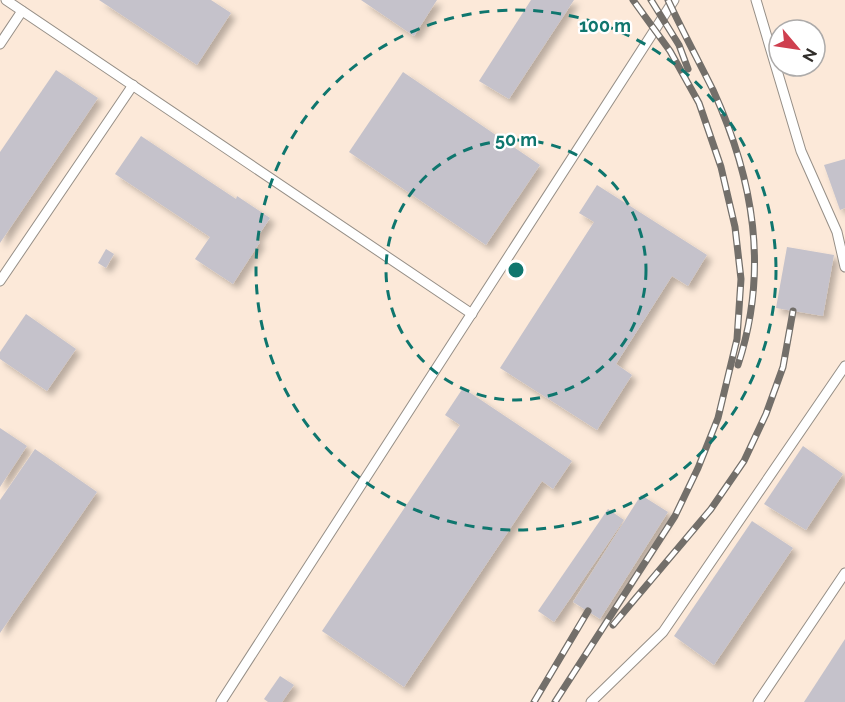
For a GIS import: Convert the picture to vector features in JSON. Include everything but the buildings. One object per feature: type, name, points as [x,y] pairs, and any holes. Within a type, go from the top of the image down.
[{"type":"lane","points":[[6,0],[472,314]]},
{"type":"lane","points":[[221,702],[674,0]]},
{"type":"lane","points":[[756,0],[801,151],[837,232],[845,267]]},
{"type":"lane","points":[[0,44],[22,11]]},
{"type":"lane","points":[[0,281],[133,85]]},
{"type":"lane","points":[[591,702],[663,632],[845,366]]},
{"type":"lane","points":[[758,702],[845,573]]},
{"type":"shaded area","points":[[0,0],[845,0],[845,702],[0,702]]},
{"type":"railway","points":[[555,702],[675,516],[718,418],[737,339],[741,279],[735,227],[721,167],[699,103],[670,51],[633,0]]},
{"type":"railway","points":[[651,0],[679,45],[688,69]]},
{"type":"railway","points":[[668,0],[713,90],[727,124],[739,158],[747,192],[755,260],[748,330],[738,365]]},
{"type":"railway","points":[[613,625],[711,509],[744,461],[766,414],[783,367],[793,311]]},
{"type":"railway","points":[[534,702],[588,611]]}]
